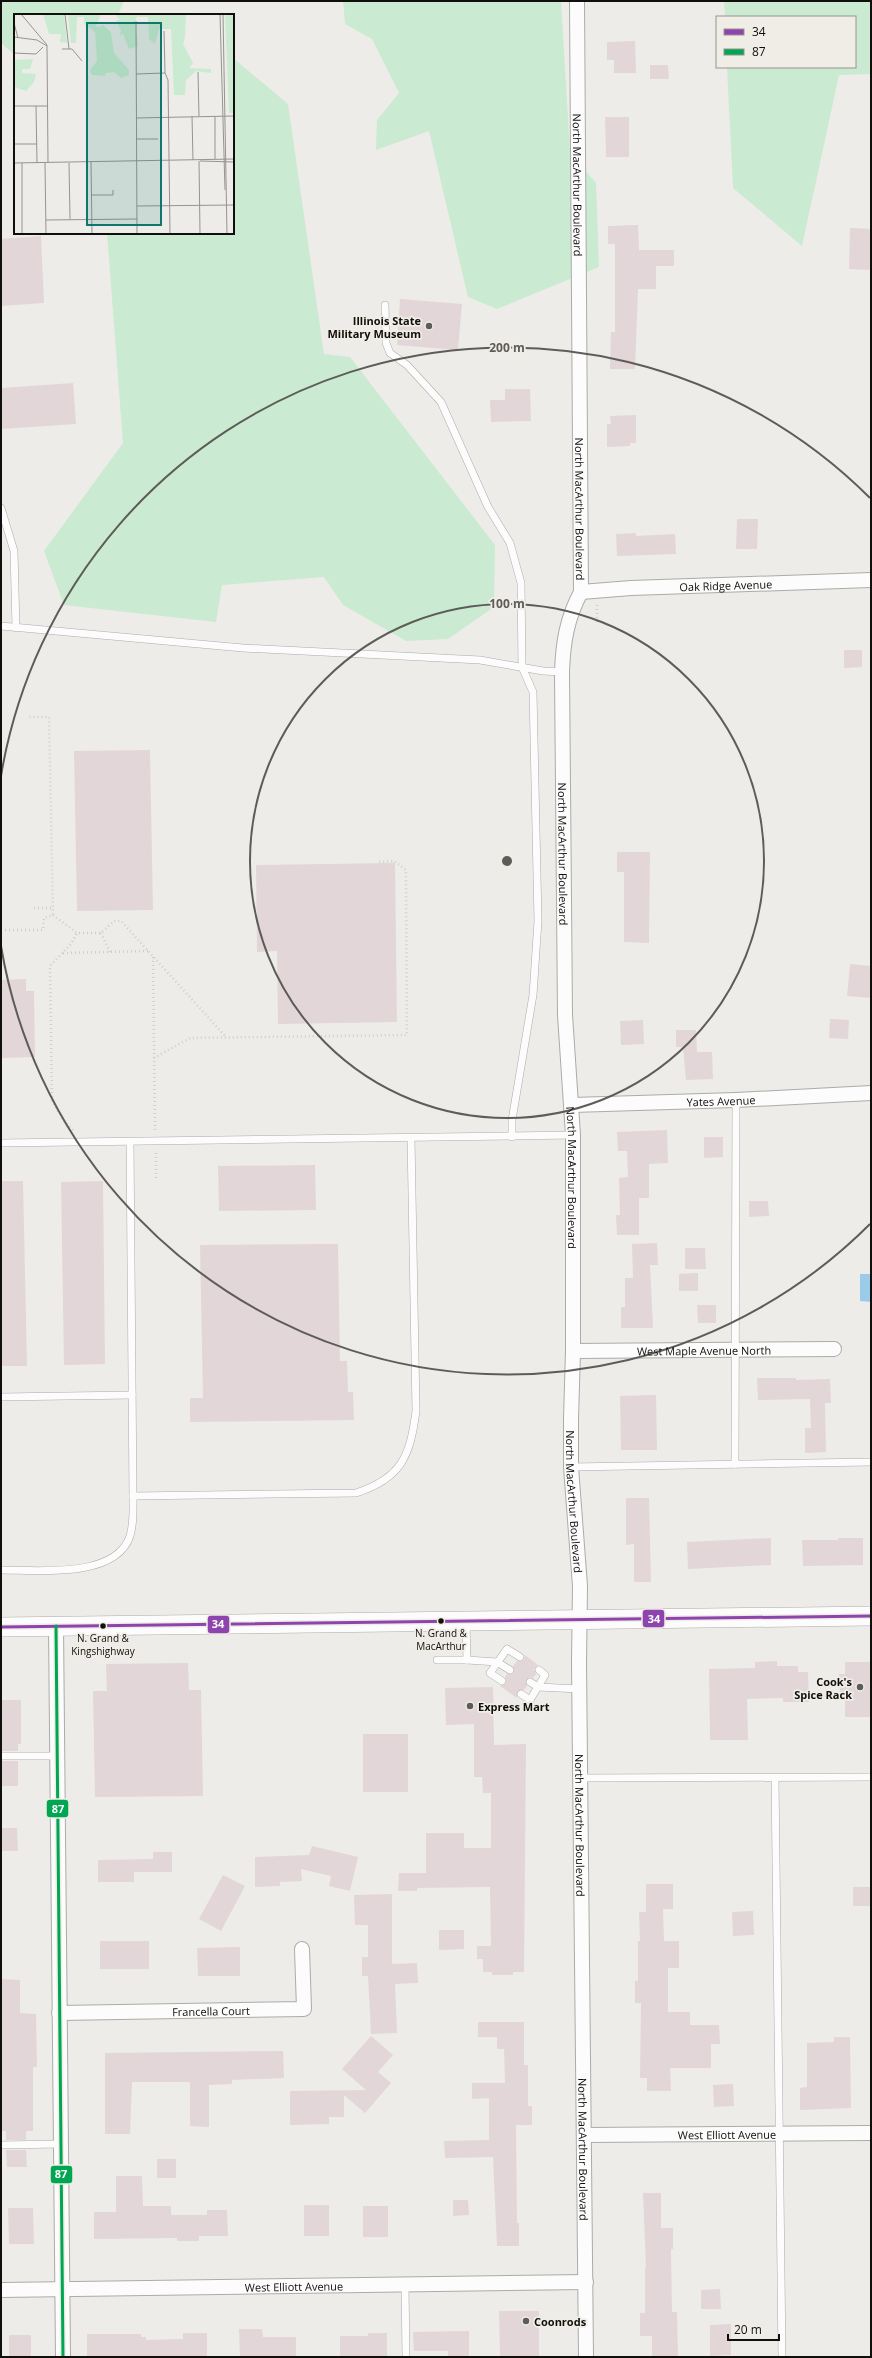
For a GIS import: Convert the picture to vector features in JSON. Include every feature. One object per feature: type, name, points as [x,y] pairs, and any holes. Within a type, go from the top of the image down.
[{"type":"main road","points":[[1,1627],[871,1616]]},
{"type":"street","name":"North MacArthur Boulevard","points":[[577,1],[581,592],[569,617],[563,652],[562,672],[565,1016],[573,1135],[574,1351],[571,1419],[572,1467],[579,1546],[579,1689],[586,2357]]},
{"type":"street","name":"Oak Ridge Avenue","points":[[581,592],[631,588],[871,580]]},
{"type":"street","name":"Yates Avenue","points":[[572,1105],[736,1100],[871,1093]]},
{"type":"street","name":"West Maple Avenue North","points":[[574,1351],[834,1349]]},
{"type":"street","points":[[56,1626],[62,2357]]},
{"type":"street","name":"Francella Court","points":[[59,2013],[304,2009],[302,1949]]},
{"type":"street","name":"West Elliott Avenue","points":[[584,2135],[871,2133]]},
{"type":"street","name":"West Elliott Avenue","points":[[1,2290],[405,2286],[586,2282]]},
{"type":"lane","points":[[385,305],[386,343],[390,353],[407,365],[441,402],[488,507],[510,543],[521,583],[522,667],[533,692],[539,902],[533,995],[512,1120],[512,1136]]},
{"type":"lane","points":[[1,508],[14,552],[16,628]]},
{"type":"lane","points":[[1,626],[243,648],[480,660],[562,672]]},
{"type":"lane","points":[[735,1464],[736,1100]]},
{"type":"lane","points":[[1,1143],[573,1135]]},
{"type":"lane","points":[[134,1496],[356,1493],[388,1479],[398,1469],[406,1456],[413,1435],[416,1411],[411,1138]]},
{"type":"lane","points":[[1,1570],[85,1568],[103,1563],[121,1550],[130,1536],[134,1496],[130,1142]]},
{"type":"lane","points":[[1,1397],[132,1395]]},
{"type":"lane","points":[[572,1467],[871,1462]]},
{"type":"lane","points":[[466,1621],[467,1660]]},
{"type":"lane","points":[[502,1681],[490,1673],[507,1649],[520,1658]]},
{"type":"lane","points":[[437,1660],[498,1662],[510,1670]]},
{"type":"lane","points":[[521,1694],[530,1700],[545,1675],[539,1670]]},
{"type":"lane","points":[[530,1682],[538,1687],[579,1689]]},
{"type":"lane","points":[[1,1756],[57,1756]]},
{"type":"lane","points":[[581,1778],[871,1777]]},
{"type":"lane","points":[[775,1778],[782,2357]]},
{"type":"lane","points":[[1,2145],[60,2144]]},
{"type":"lane","points":[[405,2286],[406,2357]]},
{"type":"path","points":[[29,717],[49,717],[53,915],[77,933],[101,933],[114,921],[120,921],[226,1037]]},
{"type":"path","points":[[154,1058],[190,1038],[407,1035],[406,870],[394,861],[379,862]]},
{"type":"path","points":[[34,908],[52,908]]},
{"type":"path","points":[[1,930],[43,930],[44,918],[53,915]]},
{"type":"path","points":[[77,933],[71,944],[50,966],[52,1102],[68,1126],[73,1130],[80,1130]]},
{"type":"path","points":[[101,933],[110,952]]},
{"type":"path","points":[[62,952],[148,951]]},
{"type":"path","points":[[153,956],[156,1133]]},
{"type":"path","points":[[156,1152],[156,1178]]},
{"type":"green space","points":[[1,1],[124,1],[118,14],[14,14],[14,54],[1,43]]},
{"type":"green space","points":[[343,1],[561,1],[570,152],[596,183],[599,267],[497,309],[468,297],[429,131],[376,150],[377,120],[399,93],[372,39],[345,24]]},
{"type":"green space","points":[[724,1],[871,1],[871,74],[839,75],[802,246],[733,188],[727,68],[856,68],[856,16],[725,16]]},
{"type":"green space","points":[[234,59],[288,104],[324,354],[350,357],[495,545],[494,607],[448,639],[406,641],[343,605],[324,577],[222,585],[216,622],[64,605],[44,551],[123,443],[107,234],[234,234]]},
{"type":"water","points":[[860,1274],[871,1274],[871,1302],[860,1301]]},
{"type":"building","points":[[635,41],[636,73],[614,73],[614,60],[607,60],[607,42]]},
{"type":"building","points":[[650,65],[668,65],[669,79],[650,79]]},
{"type":"building","points":[[605,117],[629,117],[629,157],[606,157]]},
{"type":"building","points":[[638,225],[639,250],[674,250],[674,266],[656,266],[656,289],[638,289],[635,369],[610,369],[611,332],[615,332],[615,244],[608,244],[608,226]]},
{"type":"building","points":[[850,228],[871,229],[871,270],[849,269]]},
{"type":"building","points":[[41,236],[44,303],[1,306],[1,239]]},
{"type":"building","points":[[400,299],[462,304],[458,350],[397,345]]},
{"type":"building","points":[[73,383],[76,424],[1,429],[1,388]]},
{"type":"building","points":[[505,389],[530,389],[531,421],[491,422],[490,400],[505,400]]},
{"type":"building","points":[[636,415],[636,443],[630,443],[630,446],[607,447],[607,424],[611,424],[610,416]]},
{"type":"building","points":[[737,519],[758,519],[757,549],[736,549]]},
{"type":"building","points":[[636,533],[636,536],[675,534],[676,554],[617,556],[616,534]]},
{"type":"building","points":[[844,650],[862,650],[862,667],[844,668]]},
{"type":"building","points":[[150,750],[153,910],[77,911],[74,751]]},
{"type":"building","points":[[617,852],[650,852],[649,943],[624,942],[624,872],[617,872]]},
{"type":"building","points":[[395,863],[397,1022],[278,1024],[277,951],[257,952],[256,865]]},
{"type":"building","points":[[850,964],[871,966],[871,998],[847,996]]},
{"type":"building","points":[[26,979],[26,991],[34,991],[35,1057],[1,1058],[1,980]]},
{"type":"building","points":[[830,1019],[849,1020],[848,1039],[829,1038]]},
{"type":"building","points":[[643,1020],[644,1044],[621,1045],[620,1021]]},
{"type":"building","points":[[676,1030],[696,1030],[697,1052],[712,1052],[713,1079],[686,1080],[683,1047],[676,1047]]},
{"type":"building","points":[[667,1130],[668,1163],[649,1164],[649,1198],[639,1198],[639,1235],[617,1235],[616,1215],[620,1215],[619,1178],[628,1177],[627,1151],[618,1151],[617,1132]]},
{"type":"building","points":[[704,1137],[723,1137],[723,1157],[704,1158]]},
{"type":"building","points":[[315,1165],[316,1210],[219,1211],[218,1166]]},
{"type":"building","points":[[1,1181],[23,1181],[27,1366],[1,1366]]},
{"type":"building","points":[[103,1181],[105,1364],[64,1365],[61,1182]]},
{"type":"building","points":[[749,1201],[768,1201],[769,1216],[749,1217]]},
{"type":"building","points":[[657,1243],[658,1265],[650,1265],[653,1328],[621,1328],[621,1307],[625,1307],[625,1278],[633,1278],[632,1244]]},
{"type":"building","points":[[338,1244],[340,1361],[347,1361],[348,1392],[353,1392],[354,1420],[190,1422],[190,1398],[203,1398],[200,1245]]},
{"type":"building","points":[[685,1248],[705,1248],[706,1269],[685,1269]]},
{"type":"building","points":[[698,1273],[698,1291],[679,1291],[679,1274]]},
{"type":"building","points":[[697,1305],[716,1305],[716,1323],[698,1323]]},
{"type":"building","points":[[757,1378],[796,1378],[796,1380],[830,1379],[831,1403],[825,1403],[826,1452],[805,1453],[805,1428],[811,1428],[810,1399],[758,1400]]},
{"type":"building","points":[[656,1395],[657,1450],[621,1450],[620,1396]]},
{"type":"building","points":[[626,1498],[649,1498],[651,1582],[634,1582],[634,1544],[626,1545]]},
{"type":"building","points":[[771,1538],[771,1565],[688,1569],[687,1542]]},
{"type":"building","points":[[838,1538],[863,1538],[863,1565],[803,1566],[802,1540],[838,1540]]},
{"type":"building","points":[[525,1655],[538,1665],[534,1669],[536,1674],[533,1678],[530,1677],[526,1680],[527,1686],[524,1690],[517,1692],[517,1698],[500,1686],[506,1684],[505,1677],[507,1674],[514,1673],[513,1666],[517,1661],[524,1660]]},
{"type":"building","points":[[777,1661],[777,1666],[798,1666],[798,1672],[808,1672],[809,1702],[783,1702],[783,1698],[747,1699],[748,1740],[710,1740],[709,1669],[755,1668],[755,1662]]},
{"type":"building","points":[[845,1662],[871,1662],[871,1717],[845,1717],[845,1692],[840,1692],[839,1674],[845,1674]]},
{"type":"building","points":[[188,1663],[189,1690],[201,1690],[203,1796],[95,1797],[93,1691],[107,1691],[106,1664]]},
{"type":"building","points":[[493,1687],[494,1745],[526,1744],[524,1972],[513,1972],[513,1975],[492,1975],[492,1972],[483,1972],[483,1959],[477,1959],[477,1946],[491,1946],[490,1887],[417,1888],[417,1891],[398,1891],[399,1873],[426,1873],[426,1833],[464,1833],[464,1848],[491,1848],[491,1793],[483,1793],[482,1777],[474,1777],[474,1724],[446,1725],[445,1688]]},
{"type":"building","points":[[1,1700],[21,1700],[21,1744],[18,1744],[18,1751],[1,1751]]},
{"type":"building","points":[[363,1734],[408,1734],[408,1792],[363,1792]]},
{"type":"building","points":[[1,1761],[18,1761],[18,1786],[1,1786]]},
{"type":"building","points":[[1,1828],[17,1828],[18,1851],[1,1851]]},
{"type":"building","points":[[312,1846],[358,1857],[350,1891],[329,1886],[331,1876],[301,1869],[302,1881],[280,1882],[280,1886],[255,1887],[255,1857],[309,1855]]},
{"type":"building","points":[[153,1852],[172,1852],[172,1872],[134,1872],[134,1882],[98,1882],[98,1860],[153,1859]]},
{"type":"building","points":[[223,1875],[245,1886],[221,1931],[199,1919]]},
{"type":"building","points":[[646,1884],[673,1884],[673,1909],[663,1909],[664,1941],[679,1941],[679,1968],[668,1968],[668,2012],[690,2012],[690,2025],[719,2025],[720,2044],[711,2044],[711,2068],[670,2068],[671,2091],[647,2091],[647,2078],[640,2078],[641,2003],[635,2003],[635,1981],[638,1981],[638,1941],[640,1941],[639,1912],[646,1912]]},
{"type":"building","points":[[853,1887],[871,1887],[871,1906],[853,1906]]},
{"type":"building","points":[[392,1894],[392,1964],[417,1963],[418,1983],[395,1984],[397,2033],[371,2034],[368,1976],[362,1976],[362,1957],[368,1957],[368,1925],[355,1925],[354,1895]]},
{"type":"building","points":[[753,1911],[754,1935],[733,1936],[732,1912]]},
{"type":"building","points":[[439,1930],[464,1930],[464,1949],[439,1950]]},
{"type":"building","points":[[100,1941],[149,1941],[149,1969],[100,1969]]},
{"type":"building","points":[[240,1947],[240,1976],[198,1976],[197,1948]]},
{"type":"building","points":[[1,1979],[20,1980],[20,2013],[36,2014],[37,2067],[33,2067],[33,2131],[26,2131],[26,2140],[6,2140],[6,2131],[1,2131]]},
{"type":"building","points":[[478,2022],[524,2022],[524,2065],[528,2065],[528,2106],[532,2106],[532,2125],[516,2125],[517,2223],[519,2223],[519,2246],[497,2246],[493,2157],[445,2158],[444,2141],[489,2140],[489,2098],[472,2099],[472,2083],[505,2083],[504,2049],[497,2049],[497,2037],[478,2037]]},
{"type":"building","points":[[371,2036],[393,2055],[378,2072],[391,2083],[365,2113],[344,2095],[344,2117],[329,2117],[329,2124],[290,2125],[290,2091],[366,2090],[342,2069]]},
{"type":"building","points":[[834,2037],[850,2037],[851,2108],[800,2110],[800,2088],[807,2087],[807,2043],[834,2042]]},
{"type":"building","points":[[283,2051],[284,2078],[232,2080],[232,2084],[209,2085],[209,2127],[190,2126],[190,2082],[132,2082],[130,2134],[105,2134],[105,2053]]},
{"type":"building","points":[[733,2084],[734,2106],[714,2107],[713,2085]]},
{"type":"building","points":[[6,2150],[26,2150],[27,2167],[7,2167]]},
{"type":"building","points":[[157,2159],[176,2159],[176,2178],[157,2178]]},
{"type":"building","points":[[116,2176],[142,2176],[143,2206],[171,2206],[171,2215],[207,2215],[207,2210],[227,2210],[228,2236],[199,2236],[199,2241],[177,2241],[177,2238],[94,2239],[94,2212],[116,2212]]},
{"type":"building","points":[[643,2193],[661,2193],[661,2228],[673,2228],[673,2249],[671,2249],[672,2312],[677,2312],[678,2357],[652,2357],[652,2336],[640,2336],[640,2313],[645,2313],[646,2268]]},
{"type":"building","points":[[453,2200],[468,2200],[469,2215],[453,2216]]},
{"type":"building","points":[[304,2205],[329,2205],[329,2236],[304,2236]]},
{"type":"building","points":[[363,2206],[388,2206],[388,2237],[363,2237]]},
{"type":"building","points":[[8,2208],[33,2208],[34,2244],[9,2244]]},
{"type":"building","points":[[720,2289],[721,2309],[701,2309],[701,2290]]},
{"type":"building","points":[[499,2311],[539,2311],[539,2357],[500,2357]]},
{"type":"building","points":[[731,2324],[731,2355],[710,2356],[710,2325]]},
{"type":"building","points":[[239,2329],[262,2329],[263,2337],[296,2337],[296,2357],[240,2357]]},
{"type":"building","points":[[469,2331],[469,2357],[448,2357],[448,2351],[414,2351],[413,2332]]},
{"type":"building","points":[[183,2333],[207,2333],[207,2357],[87,2357],[87,2334],[141,2334],[141,2337],[146,2337],[146,2340],[183,2339]]},
{"type":"building","points":[[368,2333],[387,2333],[387,2357],[340,2357],[340,2336],[368,2336]]},
{"type":"building","points":[[9,2335],[31,2335],[31,2357],[9,2357]]},
{"type":"transit line","name":"34","points":[[1,1627],[871,1616]]},
{"type":"transit line","name":"87","points":[[56,1626],[63,2357]]},
{"type":"place","name":"Illinois State Military Museum","points":[[429,326]]},
{"type":"place","name":"N. Grand & MacArthur","points":[[441,1621]]},
{"type":"place","name":"N. Grand & Kingshighway","points":[[103,1626]]},
{"type":"place","name":"Cook's Spice Rack","points":[[860,1687]]},
{"type":"place","name":"Express Mart","points":[[470,1706]]},
{"type":"place","name":"Coonrods","points":[[526,2321]]}]
